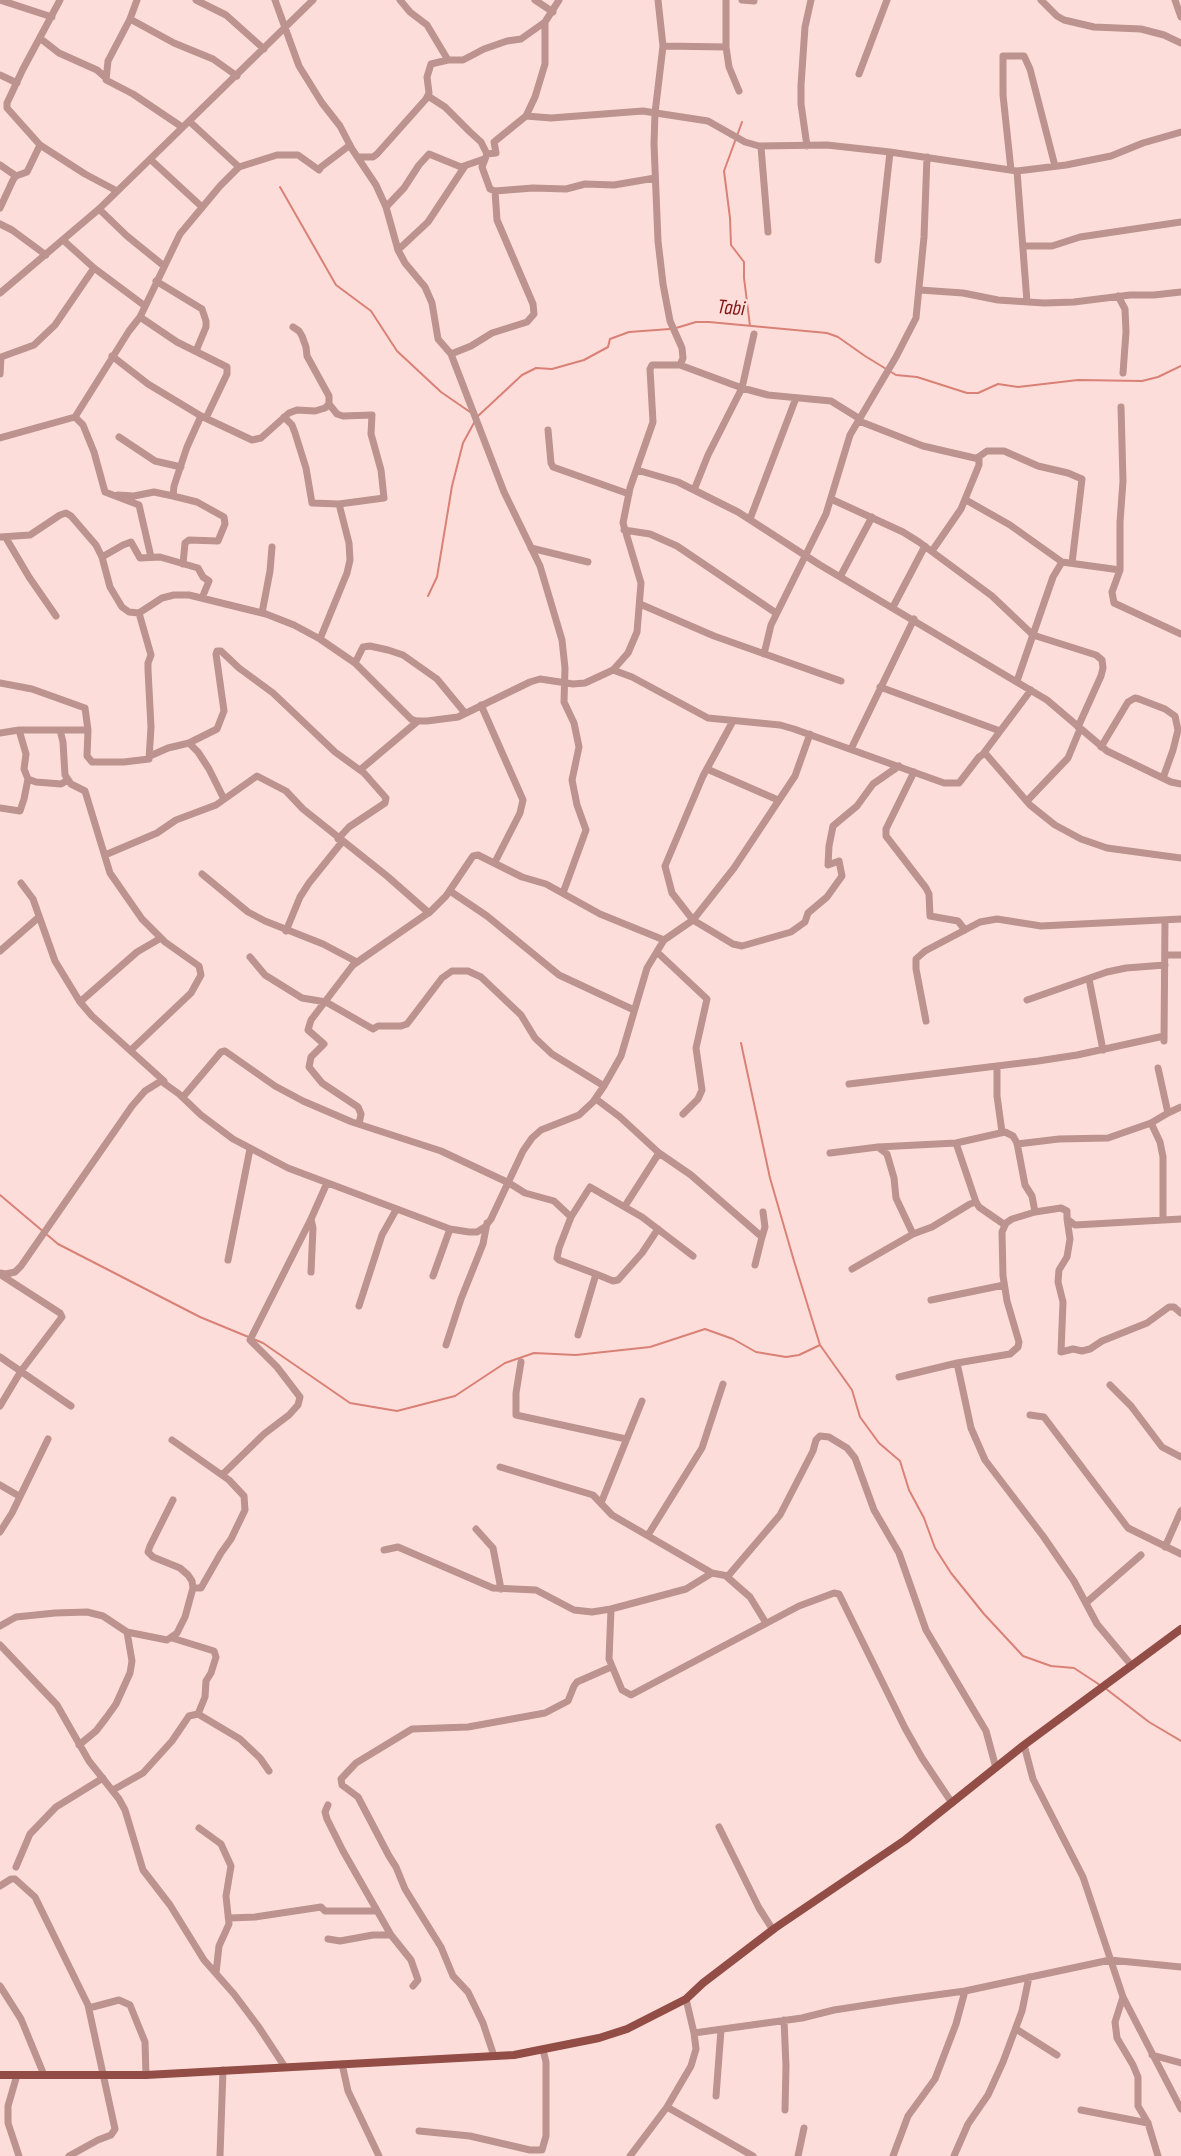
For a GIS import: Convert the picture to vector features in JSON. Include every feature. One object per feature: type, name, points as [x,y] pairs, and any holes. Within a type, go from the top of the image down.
[{"type":"main road","points":[[0,2075],[146,2075],[514,2055],[599,2038],[627,2029],[686,1999],[703,1983],[773,1930],[879,1858],[1024,1745],[1181,1629]]},
{"type":"street","points":[[0,0],[52,17]]},
{"type":"street","points":[[60,0],[17,83],[7,108],[40,145],[85,174],[117,191]]},
{"type":"street","points":[[105,77],[112,50],[130,19],[137,0]]},
{"type":"street","points":[[196,0],[226,15],[264,49]]},
{"type":"street","points":[[275,0],[299,66],[340,126],[376,185],[386,207],[398,250],[405,263],[425,287],[432,303],[438,339],[451,354],[504,492],[540,566],[562,640],[564,702],[574,723],[579,747],[572,780],[577,805],[586,830],[563,893]]},
{"type":"street","points":[[0,293],[99,209],[313,0]]},
{"type":"street","points":[[400,0],[410,12],[427,25],[448,60]]},
{"type":"street","points":[[535,0],[552,12]]},
{"type":"street","points":[[359,158],[373,157],[377,154],[428,96],[427,77],[431,64],[448,60],[463,60],[484,49],[521,39],[545,22],[559,0]]},
{"type":"street","points":[[658,0],[663,46],[655,113],[658,241],[670,321],[683,353],[680,365]]},
{"type":"street","points":[[726,0],[726,47],[729,67],[739,91]]},
{"type":"street","points":[[741,0],[754,1]]},
{"type":"street","points":[[807,146],[801,104],[801,85],[805,27],[811,0]]},
{"type":"street","points":[[859,74],[887,0]]},
{"type":"street","points":[[1041,0],[1064,20],[1094,27],[1141,29],[1179,39]]},
{"type":"street","points":[[1175,0],[1181,17]]},
{"type":"street","points":[[130,19],[174,43],[213,59],[237,76]]},
{"type":"street","points":[[386,207],[404,188],[429,154],[455,166],[466,166],[496,153],[494,142],[526,116],[535,97],[545,64],[545,22]]},
{"type":"street","points":[[41,39],[59,53],[97,70],[107,82],[134,94],[182,128]]},
{"type":"street","points":[[663,46],[726,47]]},
{"type":"street","points":[[1027,302],[1023,246],[1003,95],[1003,56],[1024,56],[1030,69],[1055,166]]},
{"type":"street","points":[[0,75],[17,83]]},
{"type":"street","points":[[428,96],[445,107],[481,142],[485,156],[482,167],[490,189],[495,191],[533,188],[566,189],[585,184],[614,185],[655,178]]},
{"type":"street","points":[[526,116],[551,118],[643,111],[708,121],[745,142],[761,147],[827,145],[1014,170],[1055,166],[1111,156],[1143,143],[1181,132]]},
{"type":"street","points":[[189,121],[239,167]]},
{"type":"street","points":[[0,208],[9,186],[16,176],[27,172],[40,145]]},
{"type":"street","points":[[0,438],[75,417],[140,317],[180,234],[239,167],[285,154],[298,155],[319,170],[350,145]]},
{"type":"street","points":[[761,147],[768,232]]},
{"type":"street","points":[[878,260],[890,152]]},
{"type":"street","points":[[764,654],[765,642],[776,613],[817,534],[831,499],[847,443],[912,330],[916,318],[920,290],[927,157]]},
{"type":"street","points":[[150,159],[202,207]]},
{"type":"street","points":[[0,165],[16,176]]},
{"type":"street","points":[[398,250],[428,222],[466,166]]},
{"type":"street","points":[[451,354],[471,346],[492,333],[527,322],[534,314],[533,304],[497,220],[495,191]]},
{"type":"street","points":[[99,209],[127,236],[164,266]]},
{"type":"street","points":[[1023,246],[1052,246],[1080,237],[1181,222]]},
{"type":"street","points":[[0,224],[46,255]]},
{"type":"street","points":[[63,240],[94,268],[145,306]]},
{"type":"street","points":[[0,374],[1,357],[34,345],[55,325],[94,268]]},
{"type":"street","points":[[156,281],[202,309],[206,327],[196,351]]},
{"type":"street","points":[[920,290],[963,293],[998,300],[1027,302],[1074,302],[1118,296],[1181,292]]},
{"type":"street","points":[[1118,296],[1125,309],[1123,373]]},
{"type":"street","points":[[140,317],[166,336],[225,364],[228,369],[187,447],[173,496]]},
{"type":"street","points":[[112,357],[148,384],[203,417],[255,440],[284,417],[297,410],[315,411],[325,408],[328,404],[329,396],[307,356],[302,336],[299,330],[293,327]]},
{"type":"street","points":[[694,490],[708,455],[742,388],[754,334]]},
{"type":"street","points":[[56,616],[3,538],[30,535],[66,513],[85,532],[102,557],[110,587],[122,607],[133,614],[139,613],[162,598],[189,595],[262,613],[294,625],[321,639],[355,663],[411,719],[418,721],[449,719],[540,679],[573,684],[585,683],[613,670],[628,653],[635,639],[640,604],[639,575],[624,530],[624,514],[653,422],[650,367],[652,365],[680,365],[742,388],[776,396],[831,401],[877,430],[923,446],[977,458],[987,451],[1004,451],[1038,466],[1082,479],[1072,563]]},
{"type":"street","points":[[750,519],[796,398]]},
{"type":"street","points":[[284,417],[292,425],[295,433],[306,468],[312,503],[339,504],[382,499],[385,495],[371,434],[372,415],[338,415],[328,404]]},
{"type":"street","points":[[1121,407],[1123,481],[1120,570],[1112,592],[1114,603],[1181,634]]},
{"type":"street","points":[[75,417],[83,425],[94,452],[103,490],[108,495],[139,505]]},
{"type":"street","points":[[548,430],[553,467],[629,494]]},
{"type":"street","points":[[119,437],[154,460],[181,467]]},
{"type":"street","points":[[932,552],[966,500],[979,465],[977,458]]},
{"type":"street","points":[[637,470],[666,477],[750,519],[840,577],[1031,690],[1058,708],[1101,747],[1163,778],[1181,784]]},
{"type":"street","points":[[108,495],[134,496],[154,492],[197,502],[217,512],[225,520],[218,541],[189,540],[185,543],[183,564]]},
{"type":"street","points":[[134,496],[139,505],[151,557]]},
{"type":"street","points":[[831,499],[903,532],[925,546],[992,596],[1033,635],[1096,654],[1102,660],[1101,676],[1068,758],[1027,801]]},
{"type":"street","points":[[966,500],[1010,525],[1062,562],[1120,570]]},
{"type":"street","points":[[321,639],[350,560],[349,543],[339,504]]},
{"type":"street","points":[[840,577],[872,517]]},
{"type":"street","points":[[624,530],[650,534],[677,546],[776,613]]},
{"type":"street","points":[[102,557],[123,544],[132,542],[140,558],[160,557],[198,568],[203,577],[209,580],[202,598]]},
{"type":"street","points":[[893,607],[925,546]]},
{"type":"street","points":[[262,613],[272,547]]},
{"type":"street","points":[[531,548],[588,562]]},
{"type":"street","points":[[1017,681],[1053,577],[1062,562]]},
{"type":"street","points":[[640,604],[714,636],[841,681]]},
{"type":"street","points":[[139,613],[151,655],[148,670],[150,756]]},
{"type":"street","points":[[851,749],[914,619]]},
{"type":"street","points":[[355,663],[363,647],[370,646],[403,655],[437,679],[465,713]]},
{"type":"street","points":[[0,683],[32,688],[86,708],[87,756],[92,762],[148,760],[150,756],[168,748],[189,743],[217,729],[224,711],[216,654],[218,650],[273,693],[335,752],[360,770],[386,798],[385,803],[349,827],[300,897],[286,931]]},
{"type":"street","points":[[613,670],[632,677],[708,718],[780,725],[944,783],[959,783],[1031,690]]},
{"type":"street","points":[[880,687],[1000,730]]},
{"type":"street","points":[[1101,747],[1128,702],[1135,698],[1165,709],[1175,716],[1178,730],[1163,778]]},
{"type":"street","points":[[481,705],[523,800],[520,813],[495,862]]},
{"type":"street","points":[[360,770],[418,721]]},
{"type":"street","points":[[733,721],[707,769],[665,866],[672,893],[693,920],[737,946],[797,929],[804,922],[808,913],[827,897],[842,876],[839,861],[828,865],[833,826],[857,806],[873,784],[899,766]]},
{"type":"street","points":[[0,733],[19,730],[88,730]]},
{"type":"street","points":[[0,808],[21,811],[28,779],[24,769],[26,754],[19,730]]},
{"type":"street","points":[[60,730],[65,775],[68,780],[85,791],[107,867],[125,897],[142,919],[161,938],[199,966],[201,975],[191,993],[130,1050]]},
{"type":"street","points":[[446,1345],[483,1244],[487,1223],[523,1151],[541,1130],[579,1115],[596,1099],[621,1056],[644,977],[664,940],[693,920],[734,868],[795,776],[810,734]]},
{"type":"street","points":[[189,743],[209,769],[224,799]]},
{"type":"street","points":[[983,754],[988,754],[1027,801],[1055,825],[1088,842],[1107,848],[1181,858]]},
{"type":"street","points":[[707,769],[778,801]]},
{"type":"street","points":[[914,772],[886,829],[886,836],[926,888],[929,894],[930,916],[958,921],[965,930]]},
{"type":"street","points":[[105,855],[157,833],[176,820],[206,810],[257,776],[286,791],[303,809],[429,913]]},
{"type":"street","points":[[28,779],[61,784],[68,780]]},
{"type":"street","points":[[360,1124],[361,1114],[358,1107],[322,1083],[309,1068],[311,1057],[324,1044],[308,1030],[311,1020],[345,973],[357,962],[429,913],[450,891],[473,855],[495,862],[522,877],[546,884],[600,914],[664,940]]},
{"type":"street","points":[[202,874],[248,912],[286,931],[323,944],[357,962]]},
{"type":"street","points":[[21,883],[33,899],[55,961],[80,1002],[92,1016],[201,1115],[250,1149],[288,1168],[396,1210],[450,1229],[469,1232],[477,1232],[487,1223]]},
{"type":"street","points":[[450,891],[487,916],[559,975],[634,1010]]},
{"type":"street","points":[[0,951],[39,917]]},
{"type":"street","points":[[927,1021],[916,959],[925,951],[980,922],[997,919],[1041,926],[1181,919]]},
{"type":"street","points":[[849,1084],[997,1068],[1164,1039],[1165,920]]},
{"type":"street","points":[[80,1002],[137,952],[161,938]]},
{"type":"street","points":[[657,952],[707,999],[696,1048],[702,1090],[698,1099],[683,1114]]},
{"type":"street","points":[[1165,955],[1181,955]]},
{"type":"street","points":[[250,957],[265,975],[302,998],[326,1002],[369,1027],[401,1026],[411,1020],[442,978],[452,971],[468,971],[481,977],[521,1015],[535,1038],[552,1054],[604,1086]]},
{"type":"street","points":[[1028,1000],[1107,972],[1165,965]]},
{"type":"street","points":[[1089,979],[1103,1050]]},
{"type":"street","points":[[183,1097],[221,1052],[225,1051],[287,1093],[360,1124],[441,1151],[525,1193],[554,1201],[571,1217]]},
{"type":"street","points":[[997,1068],[998,1106],[1002,1132]]},
{"type":"street","points":[[1158,1068],[1168,1113]]},
{"type":"street","points":[[0,1273],[15,1272],[132,1106],[145,1091],[158,1082],[164,1081]]},
{"type":"street","points":[[596,1099],[620,1117],[659,1153],[691,1175],[762,1237]]},
{"type":"street","points":[[1017,1144],[1059,1139],[1108,1138],[1151,1123],[1181,1107]]},
{"type":"street","points":[[1151,1123],[1160,1142],[1163,1158],[1163,1220]]},
{"type":"street","points":[[830,1153],[878,1147],[956,1143],[1002,1132],[1008,1133],[1017,1144],[1025,1185],[1032,1196],[1035,1212]]},
{"type":"street","points":[[956,1143],[976,1202],[979,1207],[1005,1225]]},
{"type":"street","points":[[878,1147],[887,1154],[894,1178],[896,1198],[913,1234]]},
{"type":"street","points":[[228,1260],[250,1149]]},
{"type":"street","points":[[625,1206],[659,1153]]},
{"type":"street","points":[[222,1475],[264,1434],[289,1415],[298,1404],[300,1397],[277,1367],[250,1340],[327,1183]]},
{"type":"street","points":[[658,1229],[642,1253],[618,1280],[613,1281],[557,1258],[571,1217],[590,1187],[625,1206],[658,1229],[693,1256]]},
{"type":"street","points":[[852,1269],[976,1202]]},
{"type":"street","points":[[900,1377],[957,1363],[1010,1354],[1018,1347],[1019,1342],[1004,1285],[1002,1232],[1005,1225],[1012,1219],[1035,1212],[1061,1208],[1067,1211],[1070,1239],[1067,1257],[1059,1270],[1058,1282],[1063,1302],[1061,1352],[1090,1349],[1102,1341],[1147,1323],[1169,1307],[1174,1307],[1181,1313]]},
{"type":"street","points":[[359,1306],[382,1235],[396,1210]]},
{"type":"street","points":[[755,1265],[765,1227],[763,1212]]},
{"type":"street","points":[[311,1219],[313,1228],[311,1272]]},
{"type":"street","points":[[1067,1219],[1070,1223],[1083,1226],[1181,1219]]},
{"type":"street","points":[[433,1276],[450,1229]]},
{"type":"street","points":[[0,1273],[62,1315],[21,1371],[0,1406]]},
{"type":"street","points":[[578,1335],[596,1274]]},
{"type":"street","points":[[931,1300],[1004,1285]]},
{"type":"street","points":[[0,1357],[71,1406]]},
{"type":"street","points":[[520,1362],[516,1415],[626,1439]]},
{"type":"street","points":[[957,1363],[971,1428],[985,1460],[1043,1536],[1087,1602],[1097,1624],[1132,1666]]},
{"type":"street","points":[[648,1535],[702,1448],[723,1384]]},
{"type":"street","points":[[1110,1385],[1131,1406],[1162,1446],[1181,1457]]},
{"type":"street","points":[[601,1503],[642,1401]]},
{"type":"street","points":[[1030,1414],[1044,1418],[1128,1528],[1181,1554]]},
{"type":"street","points":[[726,1576],[731,1574],[780,1515],[816,1440],[824,1435],[841,1443],[855,1458],[874,1510],[899,1553],[926,1630],[986,1731],[996,1768]]},
{"type":"street","points":[[0,1532],[12,1513],[48,1439]]},
{"type":"street","points":[[172,1440],[230,1480],[244,1497],[245,1510],[231,1539],[201,1588],[193,1588]]},
{"type":"street","points":[[500,1467],[593,1495],[612,1515],[712,1572],[726,1576],[750,1597],[766,1623]]},
{"type":"street","points":[[0,1485],[19,1496]]},
{"type":"street","points":[[0,1626],[16,1617],[87,1612],[103,1616],[127,1632],[167,1640],[172,1638],[185,1617],[193,1588],[188,1575],[180,1568],[153,1557],[148,1552],[173,1500]]},
{"type":"street","points":[[1165,1547],[1181,1511]]},
{"type":"street","points":[[476,1529],[493,1548],[501,1589]]},
{"type":"street","points":[[384,1550],[398,1547],[493,1588],[536,1590],[573,1610],[584,1612],[611,1609],[686,1589],[712,1572]]},
{"type":"street","points":[[1087,1602],[1142,1555]]},
{"type":"street","points":[[611,1609],[609,1659],[611,1668],[622,1690],[631,1695],[766,1623],[821,1597],[834,1593],[839,1594],[905,1728],[952,1803]]},
{"type":"street","points":[[79,1745],[96,1731],[116,1704],[130,1673],[132,1661],[127,1632]]},
{"type":"street","points":[[172,1638],[214,1651],[216,1657],[206,1681],[205,1697],[198,1714]]},
{"type":"street","points":[[0,1645],[57,1705],[79,1745],[113,1790],[124,1810],[142,1869],[170,1905],[199,1953],[258,2026],[285,2067]]},
{"type":"street","points":[[494,2056],[483,2023],[468,1992],[453,1976],[441,1947],[405,1889],[396,1867],[358,1797],[342,1785],[341,1779],[345,1772],[356,1763],[412,1729],[468,1727],[545,1713],[568,1701],[575,1684],[611,1668]]},
{"type":"street","points":[[113,1790],[143,1773],[172,1741],[189,1716],[198,1714],[240,1739],[260,1758],[269,1771]]},
{"type":"street","points":[[1024,1745],[1033,1779],[1083,1877],[1123,1996],[1141,2027],[1152,2055],[1181,2109]]},
{"type":"street","points":[[15,1867],[30,1834],[56,1807],[103,1778]]},
{"type":"street","points":[[328,1805],[325,1812],[331,1830],[391,1935],[411,1960],[418,1980],[412,1986]]},
{"type":"street","points":[[719,1827],[759,1908],[773,1930]]},
{"type":"street","points":[[199,1828],[221,1844],[228,1857],[231,1870],[225,1896],[230,1918],[219,1946],[216,1973]]},
{"type":"street","points":[[0,1886],[15,1879],[35,1897],[89,2008],[115,2129],[113,2133],[69,2156]]},
{"type":"street","points":[[230,1918],[255,1917],[321,1907],[325,1911],[377,1911]]},
{"type":"street","points":[[328,1939],[340,1941],[373,1935],[391,1935]]},
{"type":"street","points":[[694,2033],[965,1991],[1110,1960],[1181,1967]]},
{"type":"street","points":[[954,2156],[968,2124],[988,2095],[1016,2029],[1029,1977]]},
{"type":"street","points":[[0,1986],[21,2019],[45,2075]]},
{"type":"street","points":[[893,2156],[908,2116],[935,2079],[956,2024],[965,1991]]},
{"type":"street","points":[[1123,1996],[1115,2022],[1117,2038],[1133,2065],[1137,2077],[1138,2106],[1148,2123],[1158,2156]]},
{"type":"street","points":[[630,2156],[667,2108],[691,2066],[696,2049],[686,1999]]},
{"type":"street","points":[[89,2008],[119,2000],[130,2005],[145,2042],[146,2075]]},
{"type":"street","points":[[784,2020],[785,2110]]},
{"type":"street","points":[[1016,2029],[1057,2055]]},
{"type":"street","points":[[716,2096],[721,2030]]},
{"type":"street","points":[[419,2131],[460,2134],[530,2150],[542,2150],[546,2136],[546,2062],[543,2049]]},
{"type":"street","points":[[1152,2055],[1181,2063]]},
{"type":"street","points":[[342,2064],[348,2091],[379,2156]]},
{"type":"street","points":[[220,2156],[223,2070]]},
{"type":"street","points":[[17,2075],[8,2106],[8,2123],[19,2156]]},
{"type":"street","points":[[667,2108],[753,2156]]},
{"type":"street","points":[[1081,2110],[1148,2123]]},
{"type":"street","points":[[798,2156],[804,2128]]},
{"type":"waterway","points":[[742,122],[724,171],[731,245],[744,262],[750,326]]},
{"type":"waterway","points":[[280,187],[336,285],[371,311],[397,351],[441,392],[470,412]]},
{"type":"waterway","name":"Tabi","points":[[676,328],[696,322],[709,322],[827,333],[838,337],[896,375],[917,377],[967,393],[978,393],[998,384],[1018,387],[1078,380],[1142,381],[1158,377],[1181,366]]},
{"type":"waterway","name":"Tabi","points":[[478,416],[522,375],[536,368],[552,369],[584,360],[608,347],[610,339],[629,332],[670,329]]},
{"type":"waterway","name":"Tabi","points":[[428,596],[437,577],[452,486],[463,443],[475,421]]},
{"type":"waterway","points":[[741,1043],[770,1178],[820,1345],[852,1390],[860,1417],[879,1443],[900,1461],[909,1490],[924,1518],[935,1548],[951,1573],[984,1614],[1023,1656],[1051,1666],[1074,1668],[1100,1685]]},
{"type":"waterway","points":[[0,1195],[58,1244],[200,1317],[263,1343],[350,1403],[397,1411],[455,1396],[505,1363],[534,1353],[576,1355],[650,1347],[705,1329],[733,1339],[756,1352],[786,1357],[799,1355],[820,1345]]},
{"type":"waterway","points":[[1105,1688],[1149,1722],[1181,1741]]}]
